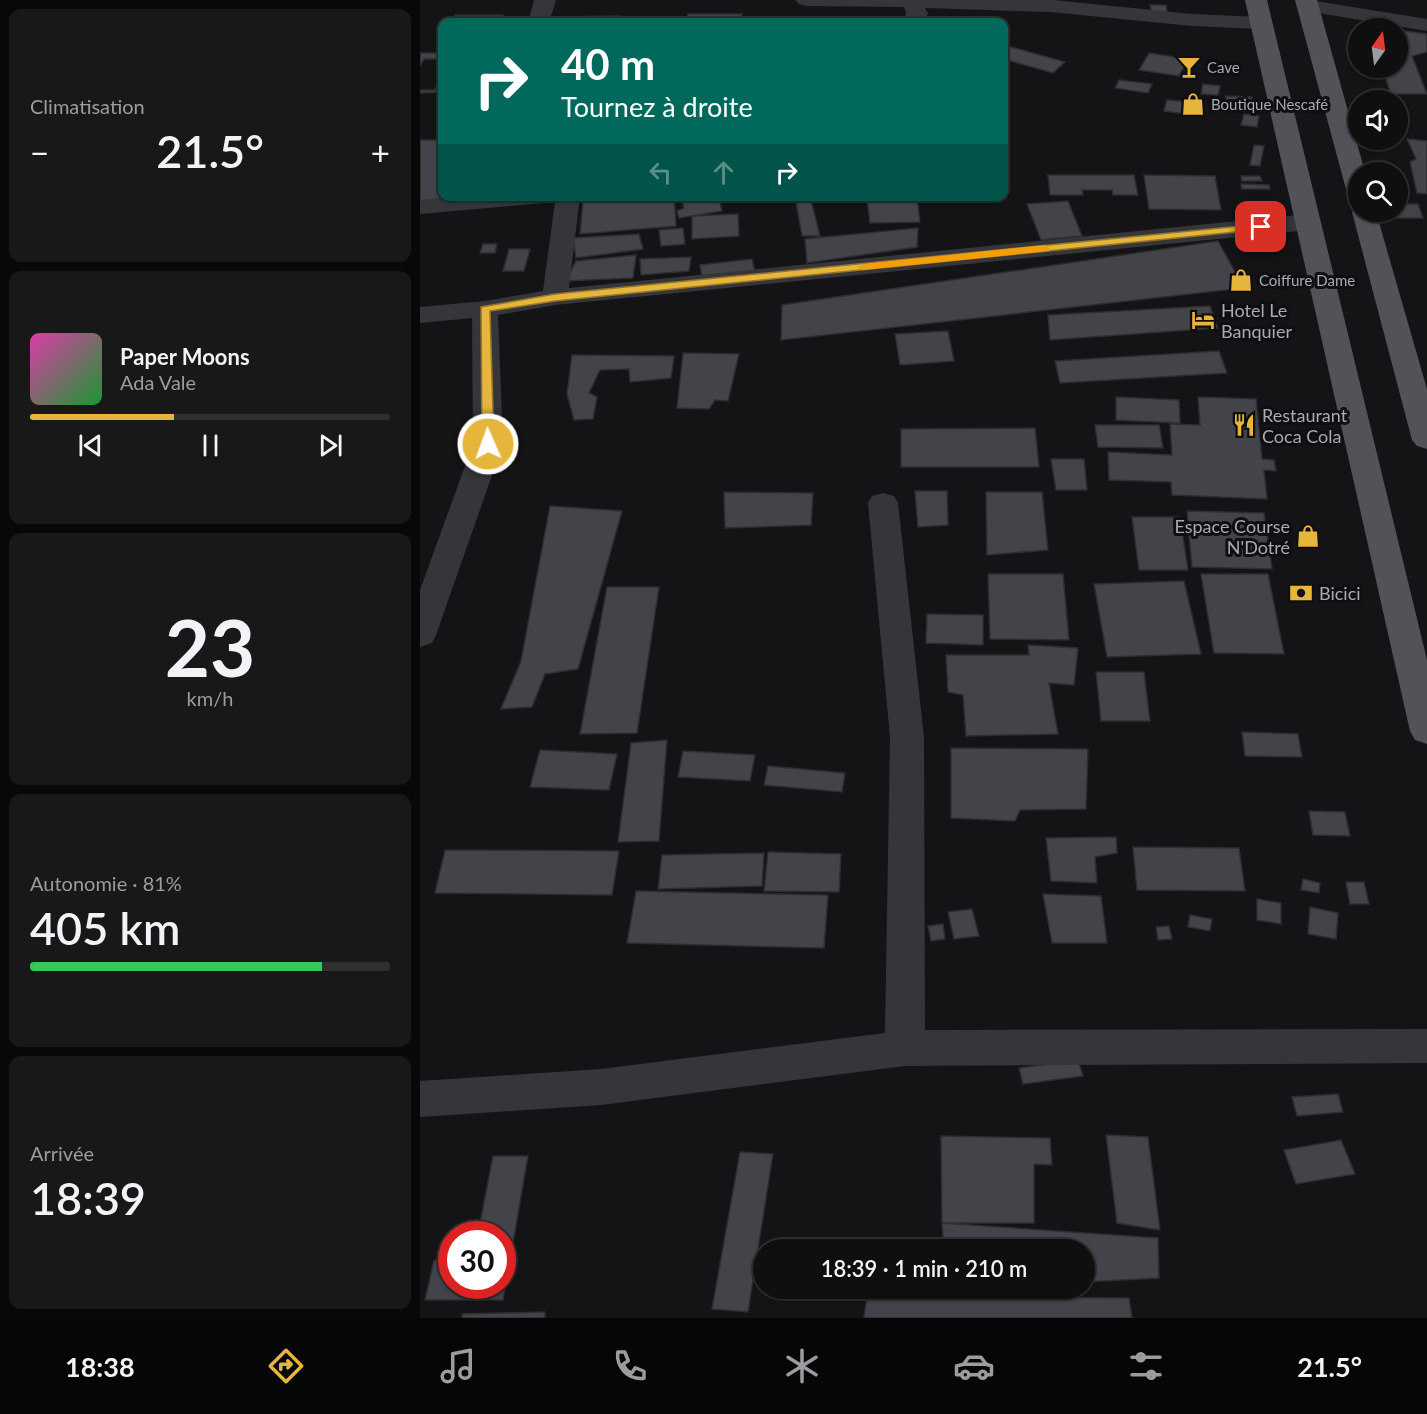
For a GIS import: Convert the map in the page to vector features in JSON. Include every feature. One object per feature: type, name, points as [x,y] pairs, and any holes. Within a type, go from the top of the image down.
[{"type":"main road","points":[[1307,3],[1351,162]]},
{"type":"main road","points":[[1259,11],[1427,731]]},
{"type":"main road","points":[[1367,222],[1427,440]]},
{"type":"street","points":[[540,18],[545,0]]},
{"type":"street","points":[[806,0],[1050,3],[1192,20],[1259,11]]},
{"type":"street","points":[[912,1],[916,13],[915,18]]},
{"type":"street","points":[[1307,3],[1427,24]]},
{"type":"street","points":[[420,207],[469,201]]},
{"type":"street","points":[[555,297],[567,201]]},
{"type":"street","points":[[420,315],[485,309],[555,297],[1308,222]]},
{"type":"street","points":[[420,635],[488,444],[485,309]]},
{"type":"street","points":[[883,503],[907,737],[905,1048]]},
{"type":"street","points":[[420,1099],[601,1087],[905,1048],[1427,1046]]},
{"type":"building","points":[[1150,5],[1166,5],[1167,13],[1152,13]]},
{"type":"building","points":[[688,14],[742,14],[741,18],[688,18]]},
{"type":"building","points":[[455,15],[503,15],[502,18],[454,18]]},
{"type":"building","points":[[619,16],[619,18],[554,17]]},
{"type":"building","points":[[1408,31],[1427,34],[1427,52],[1412,56],[1427,94],[1408,94],[1408,90],[1390,90],[1385,78],[1408,78]]},
{"type":"building","points":[[1008,46],[1065,62],[1053,73],[1008,60]]},
{"type":"building","points":[[420,53],[438,53],[438,59],[424,59],[420,66]]},
{"type":"building","points":[[1149,53],[1188,59],[1179,76],[1139,70]]},
{"type":"building","points":[[1119,80],[1152,84],[1148,93],[1115,88]]},
{"type":"building","points":[[438,81],[438,92],[420,93],[420,90],[435,90]]},
{"type":"building","points":[[1203,84],[1220,86],[1218,95],[1201,94]]},
{"type":"building","points":[[1226,96],[1252,97],[1253,107],[1226,106]]},
{"type":"building","points":[[1167,100],[1190,102],[1187,114],[1164,111]]},
{"type":"building","points":[[1244,114],[1259,116],[1257,127],[1241,125]]},
{"type":"building","points":[[1408,139],[1427,141],[1427,194],[1417,193],[1410,162],[1416,159]]},
{"type":"building","points":[[420,140],[438,140],[438,201],[420,201]]},
{"type":"building","points":[[1254,145],[1264,146],[1260,166],[1250,165]]},
{"type":"building","points":[[1048,175],[1134,175],[1138,195],[1113,195],[1112,190],[1082,190],[1083,195],[1050,195]]},
{"type":"building","points":[[1144,175],[1215,176],[1221,210],[1149,209]]},
{"type":"building","points":[[1241,176],[1260,176],[1262,181],[1242,181]]},
{"type":"building","points":[[1241,184],[1269,185],[1270,189],[1242,189]]},
{"type":"building","points":[[674,201],[676,226],[580,234],[583,202]]},
{"type":"building","points":[[682,201],[731,201],[720,203],[722,211],[679,218],[677,211],[684,208]]},
{"type":"building","points":[[796,201],[811,201],[820,236],[802,236]]},
{"type":"building","points":[[867,201],[917,201],[920,222],[870,223]]},
{"type":"building","points":[[1068,201],[1082,236],[1041,240],[1027,204]]},
{"type":"building","points":[[1408,204],[1418,204],[1423,218],[1408,218]]},
{"type":"building","points":[[738,214],[739,236],[692,239],[692,216]]},
{"type":"building","points":[[683,228],[685,244],[661,246],[659,230]]},
{"type":"building","points":[[918,228],[917,247],[807,263],[805,239]]},
{"type":"building","points":[[639,234],[643,249],[576,258],[573,238]]},
{"type":"building","points":[[1218,241],[1244,288],[781,340],[782,305]]},
{"type":"building","points":[[483,244],[497,244],[495,253],[480,253]]},
{"type":"building","points":[[509,249],[530,249],[524,271],[503,271]]},
{"type":"building","points":[[636,255],[633,278],[566,281],[576,261]]},
{"type":"building","points":[[691,257],[689,271],[641,275],[640,259]]},
{"type":"building","points":[[752,259],[755,272],[702,277],[700,265]]},
{"type":"building","points":[[1210,306],[1218,328],[1050,340],[1048,315]]},
{"type":"building","points":[[948,331],[954,361],[900,365],[895,334]]},
{"type":"building","points":[[1219,351],[1227,373],[1060,383],[1055,361]]},
{"type":"building","points":[[683,353],[739,354],[728,401],[715,400],[709,409],[677,408]]},
{"type":"building","points":[[572,355],[674,356],[671,378],[630,382],[629,369],[600,370],[589,393],[597,397],[593,419],[574,420],[567,394]]},
{"type":"building","points":[[1116,397],[1179,400],[1180,423],[1116,420]]},
{"type":"building","points":[[1198,397],[1256,399],[1262,459],[1274,460],[1276,471],[1264,470],[1267,499],[1172,495],[1171,482],[1109,480],[1108,452],[1172,455],[1170,424],[1200,425]]},
{"type":"building","points":[[1095,425],[1159,425],[1163,448],[1098,447]]},
{"type":"building","points":[[1035,428],[1039,467],[901,467],[901,429]]},
{"type":"building","points":[[1051,459],[1084,459],[1087,490],[1056,490]]},
{"type":"building","points":[[915,491],[947,491],[948,525],[918,527]]},
{"type":"building","points":[[724,492],[813,493],[811,525],[725,528]]},
{"type":"building","points":[[986,492],[1042,492],[1048,550],[987,555]]},
{"type":"building","points":[[550,506],[622,511],[578,669],[545,674],[532,707],[501,709],[521,661]]},
{"type":"building","points":[[1187,511],[1264,513],[1272,569],[1192,567]]},
{"type":"building","points":[[1132,517],[1180,517],[1188,570],[1139,570]]},
{"type":"building","points":[[988,574],[1063,574],[1069,640],[990,639]]},
{"type":"building","points":[[1201,574],[1268,574],[1284,654],[1214,653]]},
{"type":"building","points":[[1184,581],[1201,654],[1107,657],[1094,584]]},
{"type":"building","points":[[607,587],[659,587],[637,733],[580,734]]},
{"type":"building","points":[[927,614],[983,615],[983,645],[926,643]]},
{"type":"building","points":[[1028,645],[1078,648],[1074,685],[1049,683],[1058,734],[966,736],[963,695],[948,692],[946,655],[1029,655]]},
{"type":"building","points":[[1096,672],[1144,672],[1150,721],[1101,721]]},
{"type":"building","points":[[1242,732],[1298,734],[1302,757],[1245,756]]},
{"type":"building","points":[[667,740],[659,841],[618,842],[631,743]]},
{"type":"building","points":[[951,748],[1088,749],[1086,809],[1020,810],[1015,821],[951,818]]},
{"type":"building","points":[[540,750],[617,754],[609,790],[530,787]]},
{"type":"building","points":[[683,751],[755,755],[750,781],[678,777]]},
{"type":"building","points":[[768,766],[845,773],[842,792],[764,785]]},
{"type":"building","points":[[1309,811],[1345,812],[1350,836],[1313,835]]},
{"type":"building","points":[[1116,837],[1117,853],[1095,857],[1097,883],[1051,881],[1046,838]]},
{"type":"building","points":[[1133,847],[1239,848],[1245,891],[1137,890]]},
{"type":"building","points":[[445,850],[619,851],[612,895],[435,893]]},
{"type":"building","points":[[768,852],[841,854],[839,892],[764,891]]},
{"type":"building","points":[[764,853],[762,886],[658,889],[662,855]]},
{"type":"building","points":[[1303,879],[1320,883],[1319,893],[1301,890]]},
{"type":"building","points":[[1346,882],[1364,882],[1369,904],[1350,904]]},
{"type":"building","points":[[636,891],[828,895],[824,948],[627,943]]},
{"type":"building","points":[[1043,894],[1101,896],[1107,943],[1052,943]]},
{"type":"building","points":[[1257,899],[1281,903],[1281,924],[1257,920]]},
{"type":"building","points":[[1310,907],[1338,913],[1336,939],[1308,934]]},
{"type":"building","points":[[972,909],[979,936],[954,939],[948,912]]},
{"type":"building","points":[[1190,915],[1212,919],[1210,931],[1188,927]]},
{"type":"building","points":[[943,924],[945,939],[931,941],[928,926]]},
{"type":"building","points":[[1169,926],[1172,939],[1158,940],[1156,927]]},
{"type":"building","points":[[1078,1060],[1083,1076],[1023,1084],[1019,1068]]},
{"type":"building","points":[[1338,1094],[1343,1112],[1297,1116],[1292,1097]]},
{"type":"building","points":[[1106,1135],[1148,1137],[1160,1230],[1117,1223]]},
{"type":"building","points":[[941,1136],[1050,1138],[1052,1165],[1034,1164],[1034,1223],[942,1223]]},
{"type":"building","points":[[1341,1140],[1355,1174],[1296,1184],[1284,1150]]},
{"type":"building","points":[[740,1152],[773,1154],[760,1239],[753,1239],[753,1280],[748,1312],[712,1309]]},
{"type":"building","points":[[493,1156],[528,1156],[516,1225],[516,1221],[480,1221]]},
{"type":"building","points":[[942,1223],[1158,1238],[1159,1278],[1095,1281],[1095,1239],[943,1239]]},
{"type":"building","points":[[434,1260],[438,1260],[438,1299],[503,1300],[425,1300]]},
{"type":"building","points":[[1095,1298],[1129,1298],[1132,1318],[864,1318],[867,1299]]},
{"type":"building","points":[[545,1312],[545,1318],[462,1318],[462,1314]]},
{"type":"slow traffic","points":[[863,267],[1045,249]]},
{"type":"place","name":"Cave","points":[[1189,67]]},
{"type":"place","name":"Boutique Nescafé","points":[[1193,104]]},
{"type":"place","name":"Coiffure Dame","points":[[1241,280]]},
{"type":"place","name":"Hotel Le Banquier","points":[[1203,320]]},
{"type":"place","name":"Restaurant Coca Cola","points":[[1244,425]]},
{"type":"place","name":"Espace Course N'Dotré","points":[[1308,536]]},
{"type":"place","name":"Bicici","points":[[1301,593]]},
{"type":"route","points":[[488,444],[485,309],[555,297],[1261,227]]}]
